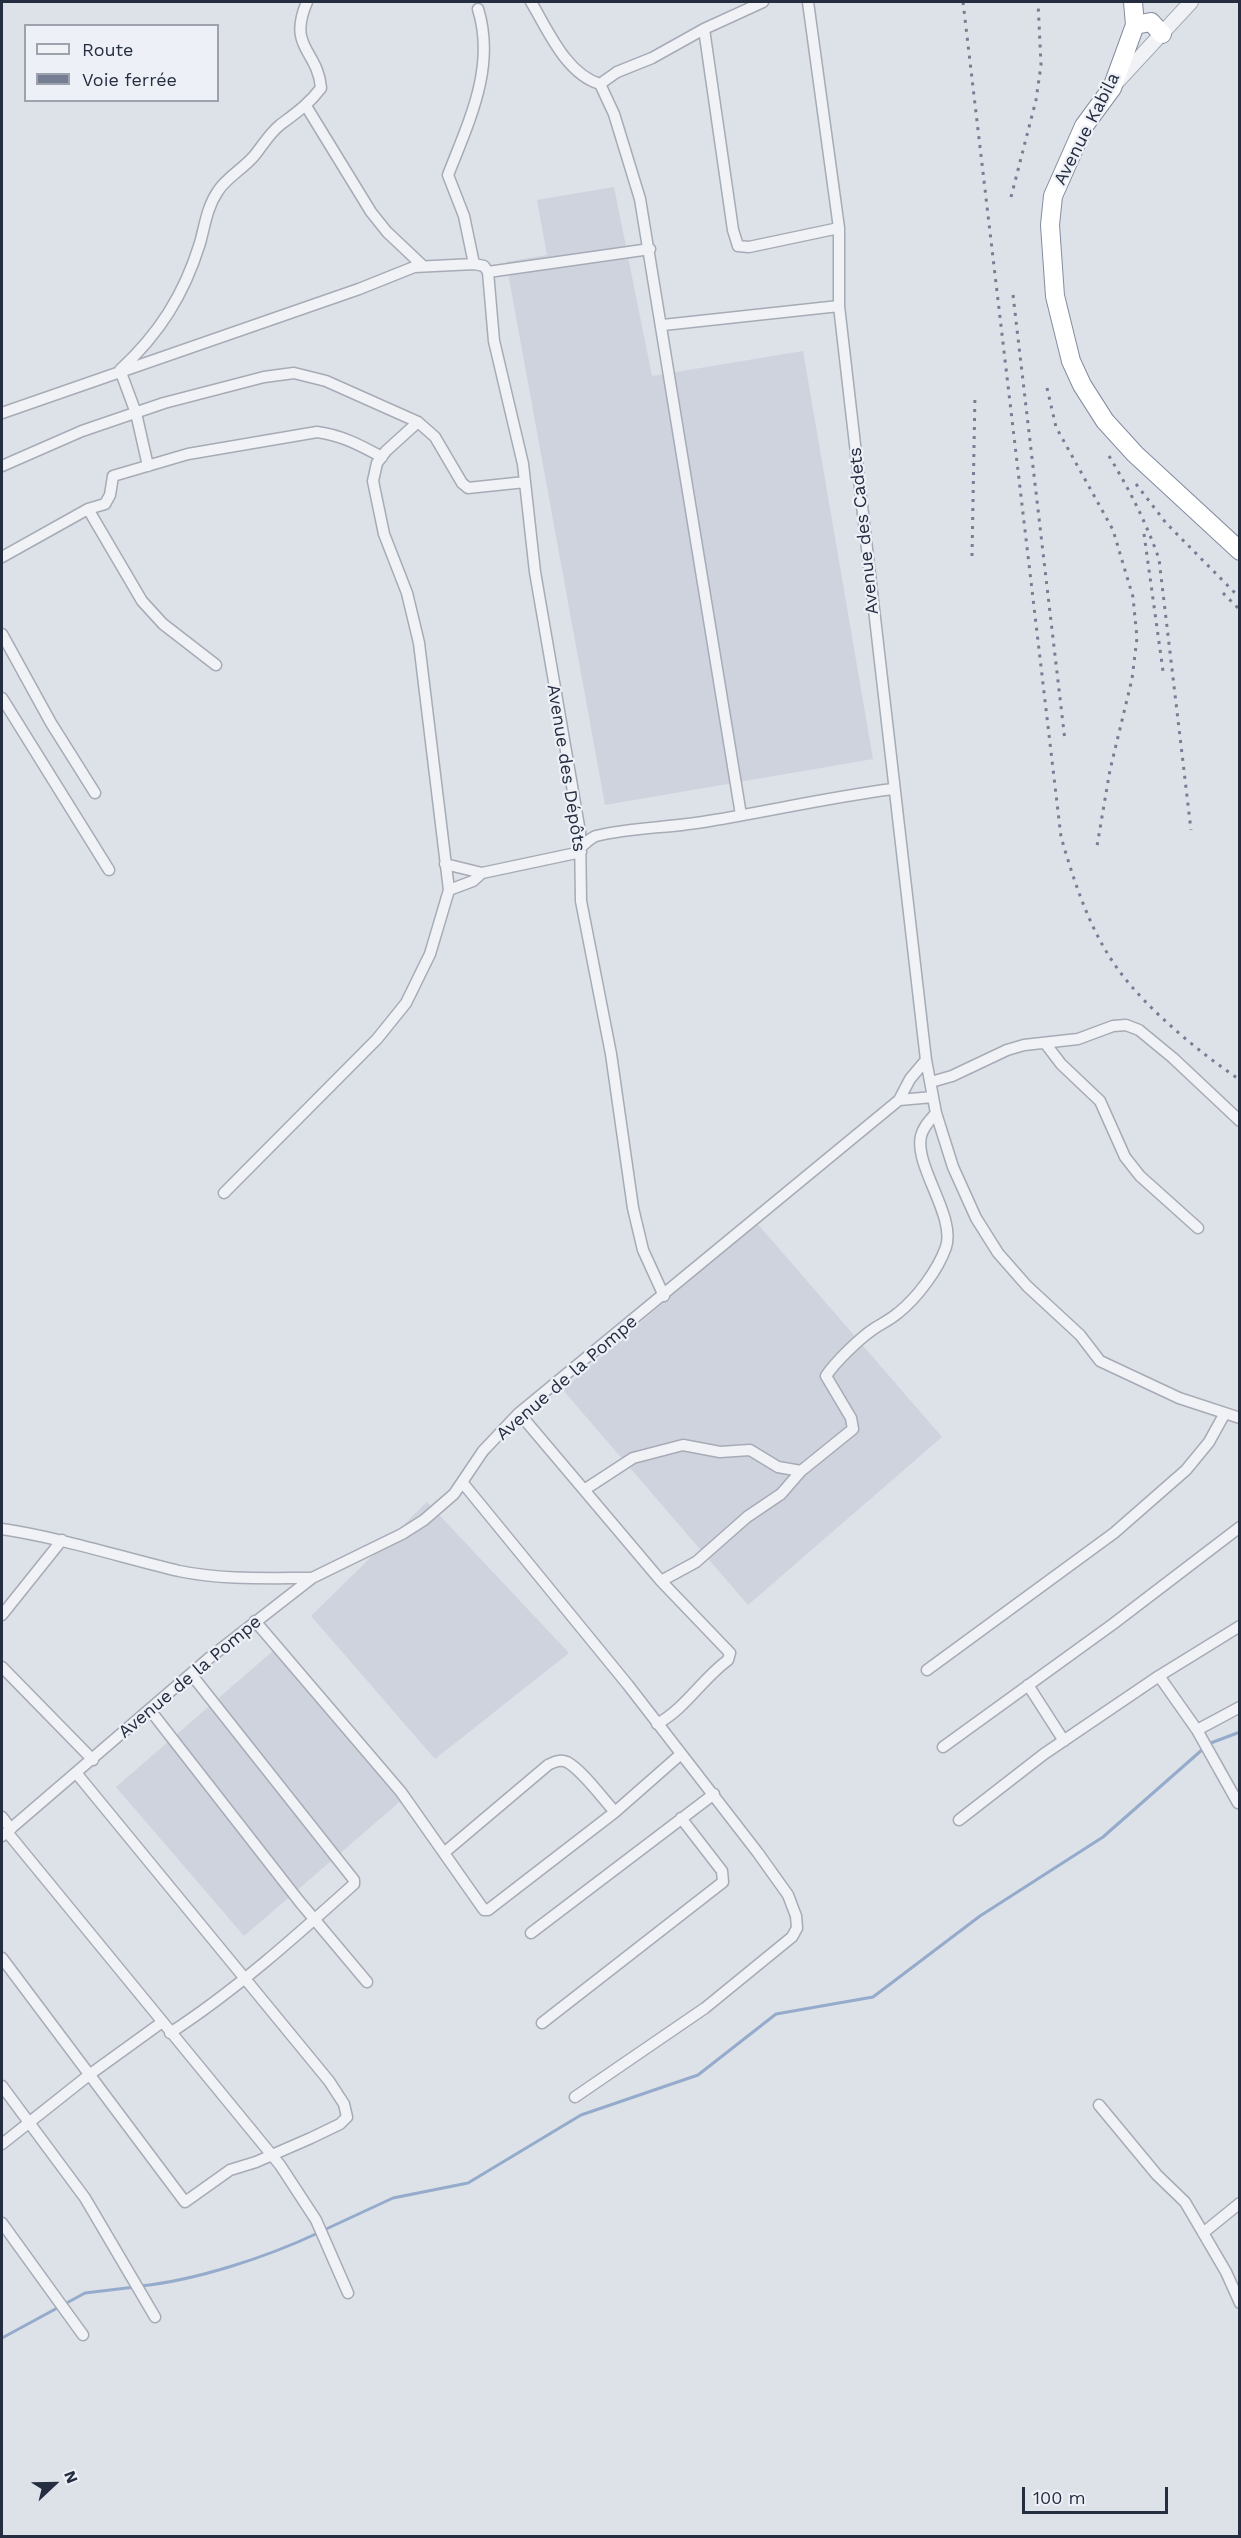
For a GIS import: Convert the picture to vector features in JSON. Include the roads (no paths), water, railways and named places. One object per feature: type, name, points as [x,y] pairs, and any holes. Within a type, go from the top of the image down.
[{"type":"highway","name":"Avenue Kabila","points":[[1133,2],[1135,25],[1112,88],[1084,126],[1053,195],[1051,260],[1055,296],[1071,361],[1082,385],[1105,421],[1135,454],[1239,551]]},
{"type":"highway","points":[[1135,25],[1151,22],[1162,34]]},
{"type":"street","points":[[120,370],[158,332],[172,308],[200,244],[208,208],[224,181],[253,158],[267,137],[306,106],[321,88],[320,78],[301,38],[299,20],[307,2]]},
{"type":"street","points":[[531,2],[560,51],[579,74],[600,84],[628,154],[640,199],[663,325],[741,815]]},
{"type":"street","points":[[600,84],[617,72],[652,58],[704,29],[763,2]]},
{"type":"street","name":"Avenue des Cadets","points":[[808,2],[839,228],[839,306],[893,789],[926,1060],[936,1113],[965,1196],[1011,1270],[1076,1330],[1100,1361],[1179,1398],[1239,1418]]},
{"type":"street","points":[[1112,88],[1191,2]]},
{"type":"street","points":[[474,264],[464,216],[448,175],[473,110],[484,67],[486,43],[478,9]]},
{"type":"street","points":[[704,29],[733,230],[738,246],[749,247],[839,228]]},
{"type":"street","points":[[306,106],[371,212],[387,232],[423,266]]},
{"type":"street","points":[[2,413],[120,370],[359,289],[403,269],[474,264],[484,266],[488,272],[650,249]]},
{"type":"street","name":"Avenue des Dépôts","points":[[488,272],[494,341],[525,482],[535,572],[580,832],[581,901],[611,1054],[633,1208],[643,1250],[664,1296]]},
{"type":"street","points":[[663,325],[839,306]]},
{"type":"street","points":[[120,370],[135,413],[148,466]]},
{"type":"street","points":[[2,466],[82,431],[135,413],[252,380],[294,373],[326,381],[418,423],[435,438],[464,486],[471,488],[525,482]]},
{"type":"street","points":[[224,1193],[377,1039],[401,1010],[430,954],[449,890],[419,643],[407,593],[384,534],[373,481],[374,472],[382,457],[396,440],[418,423]]},
{"type":"street","points":[[2,557],[108,500],[113,476],[188,454],[317,432],[334,434],[382,457]]},
{"type":"street","points":[[88,509],[142,601],[163,624],[216,665]]},
{"type":"street","points":[[2,634],[51,723],[95,793]]},
{"type":"street","points":[[3,705],[109,870]]},
{"type":"street","points":[[580,832],[592,837],[779,810],[813,800],[893,789]]},
{"type":"street","points":[[449,890],[473,880],[482,873],[581,849],[592,837]]},
{"type":"street","points":[[445,864],[482,873]]},
{"type":"street","points":[[931,1082],[952,1076],[1007,1050],[1078,1039],[1113,1026],[1126,1025],[1139,1030],[1239,1121]]},
{"type":"street","points":[[1045,1043],[1061,1064],[1100,1101],[1125,1157],[1140,1176],[1198,1228]]},
{"type":"street","name":"Avenue de la Pompe","points":[[7,1832],[191,1674],[312,1578],[402,1534],[424,1520],[462,1482],[483,1451],[519,1413],[664,1296],[899,1100],[910,1079],[926,1060]]},
{"type":"street","points":[[899,1100],[933,1097]]},
{"type":"street","points":[[661,1581],[704,1555],[747,1517],[781,1494],[801,1471],[853,1429],[851,1418],[826,1379],[828,1373],[867,1334],[899,1313],[914,1298],[947,1245],[948,1234],[943,1213],[921,1149],[923,1131],[936,1113]]},
{"type":"street","points":[[519,1413],[661,1581],[730,1653],[729,1660],[704,1679],[675,1713],[657,1724]]},
{"type":"street","points":[[927,1670],[1114,1533],[1186,1470],[1209,1442],[1225,1413]]},
{"type":"street","points":[[584,1490],[633,1458],[683,1445],[720,1452],[750,1450],[778,1467],[801,1471]]},
{"type":"street","points":[[462,1482],[714,1794],[788,1895],[796,1916],[797,1928],[792,1938],[739,1983],[575,2097]]},
{"type":"street","points":[[944,1747],[1239,1527]]},
{"type":"street","points":[[2,1529],[62,1540],[181,1571],[216,1576],[312,1578]]},
{"type":"street","points":[[2,1615],[62,1540]]},
{"type":"street","points":[[255,1621],[372,1756],[445,1852],[469,1891],[486,1910],[615,1812],[681,1754]]},
{"type":"street","points":[[959,1820],[1064,1741],[1159,1676],[1239,1626]]},
{"type":"street","points":[[2,1666],[93,1760]]},
{"type":"street","points":[[170,2033],[244,1979],[354,1884],[352,1875],[191,1674]]},
{"type":"street","points":[[1159,1676],[1197,1730],[1238,1803]]},
{"type":"street","points":[[1028,1685],[1064,1741]]},
{"type":"street","points":[[1197,1730],[1239,1707]]},
{"type":"street","points":[[150,1710],[314,1920],[367,1982]]},
{"type":"street","points":[[445,1852],[548,1765],[557,1761],[566,1762],[576,1770],[615,1812]]},
{"type":"street","points":[[2,1958],[185,2202],[230,2170],[340,2124],[347,2118],[348,2111],[329,2081],[77,1774]]},
{"type":"street","points":[[531,1933],[714,1794]]},
{"type":"street","points":[[2,1817],[7,1832],[161,2023],[271,2154],[316,2220],[348,2293]]},
{"type":"street","points":[[542,2023],[723,1882],[722,1871],[681,1818]]},
{"type":"street","points":[[2,2144],[88,2075],[161,2023]]},
{"type":"street","points":[[2,2086],[85,2198],[155,2317]]},
{"type":"street","points":[[1099,2105],[1156,2175],[1185,2202],[1239,2298]]},
{"type":"street","points":[[1203,2233],[1239,2203]]},
{"type":"street","points":[[2,2223],[83,2335]]},
{"type":"waterway","points":[[1208,1744],[1240,1732]]},
{"type":"waterway","points":[[324,2230],[393,2198],[468,2183],[581,2115],[698,2075],[776,2014],[873,1997],[980,1916],[1103,1837],[1203,1749]]},
{"type":"waterway","points":[[141,2286],[208,2273],[277,2251],[318,2233]]},
{"type":"waterway","points":[[2,2338],[85,2293],[135,2287]]},
{"type":"railway","points":[[963,2],[1061,837],[1092,924],[1109,957],[1120,972],[1145,1001],[1176,1030],[1240,1080]]},
{"type":"railway","points":[[1011,197],[1036,100],[1041,65],[1038,2]]},
{"type":"railway","points":[[1013,295],[1065,741]]},
{"type":"railway","points":[[1047,388],[1056,427],[1113,530],[1133,597],[1137,638],[1132,679],[1110,770],[1097,846]]},
{"type":"railway","points":[[972,556],[975,394]]},
{"type":"railway","points":[[1109,456],[1137,506],[1159,559],[1191,830]]},
{"type":"railway","points":[[1136,484],[1166,523],[1240,598]]},
{"type":"railway","points":[[1144,534],[1163,671]]},
{"type":"railway","points":[[1223,593],[1240,610]]}]
